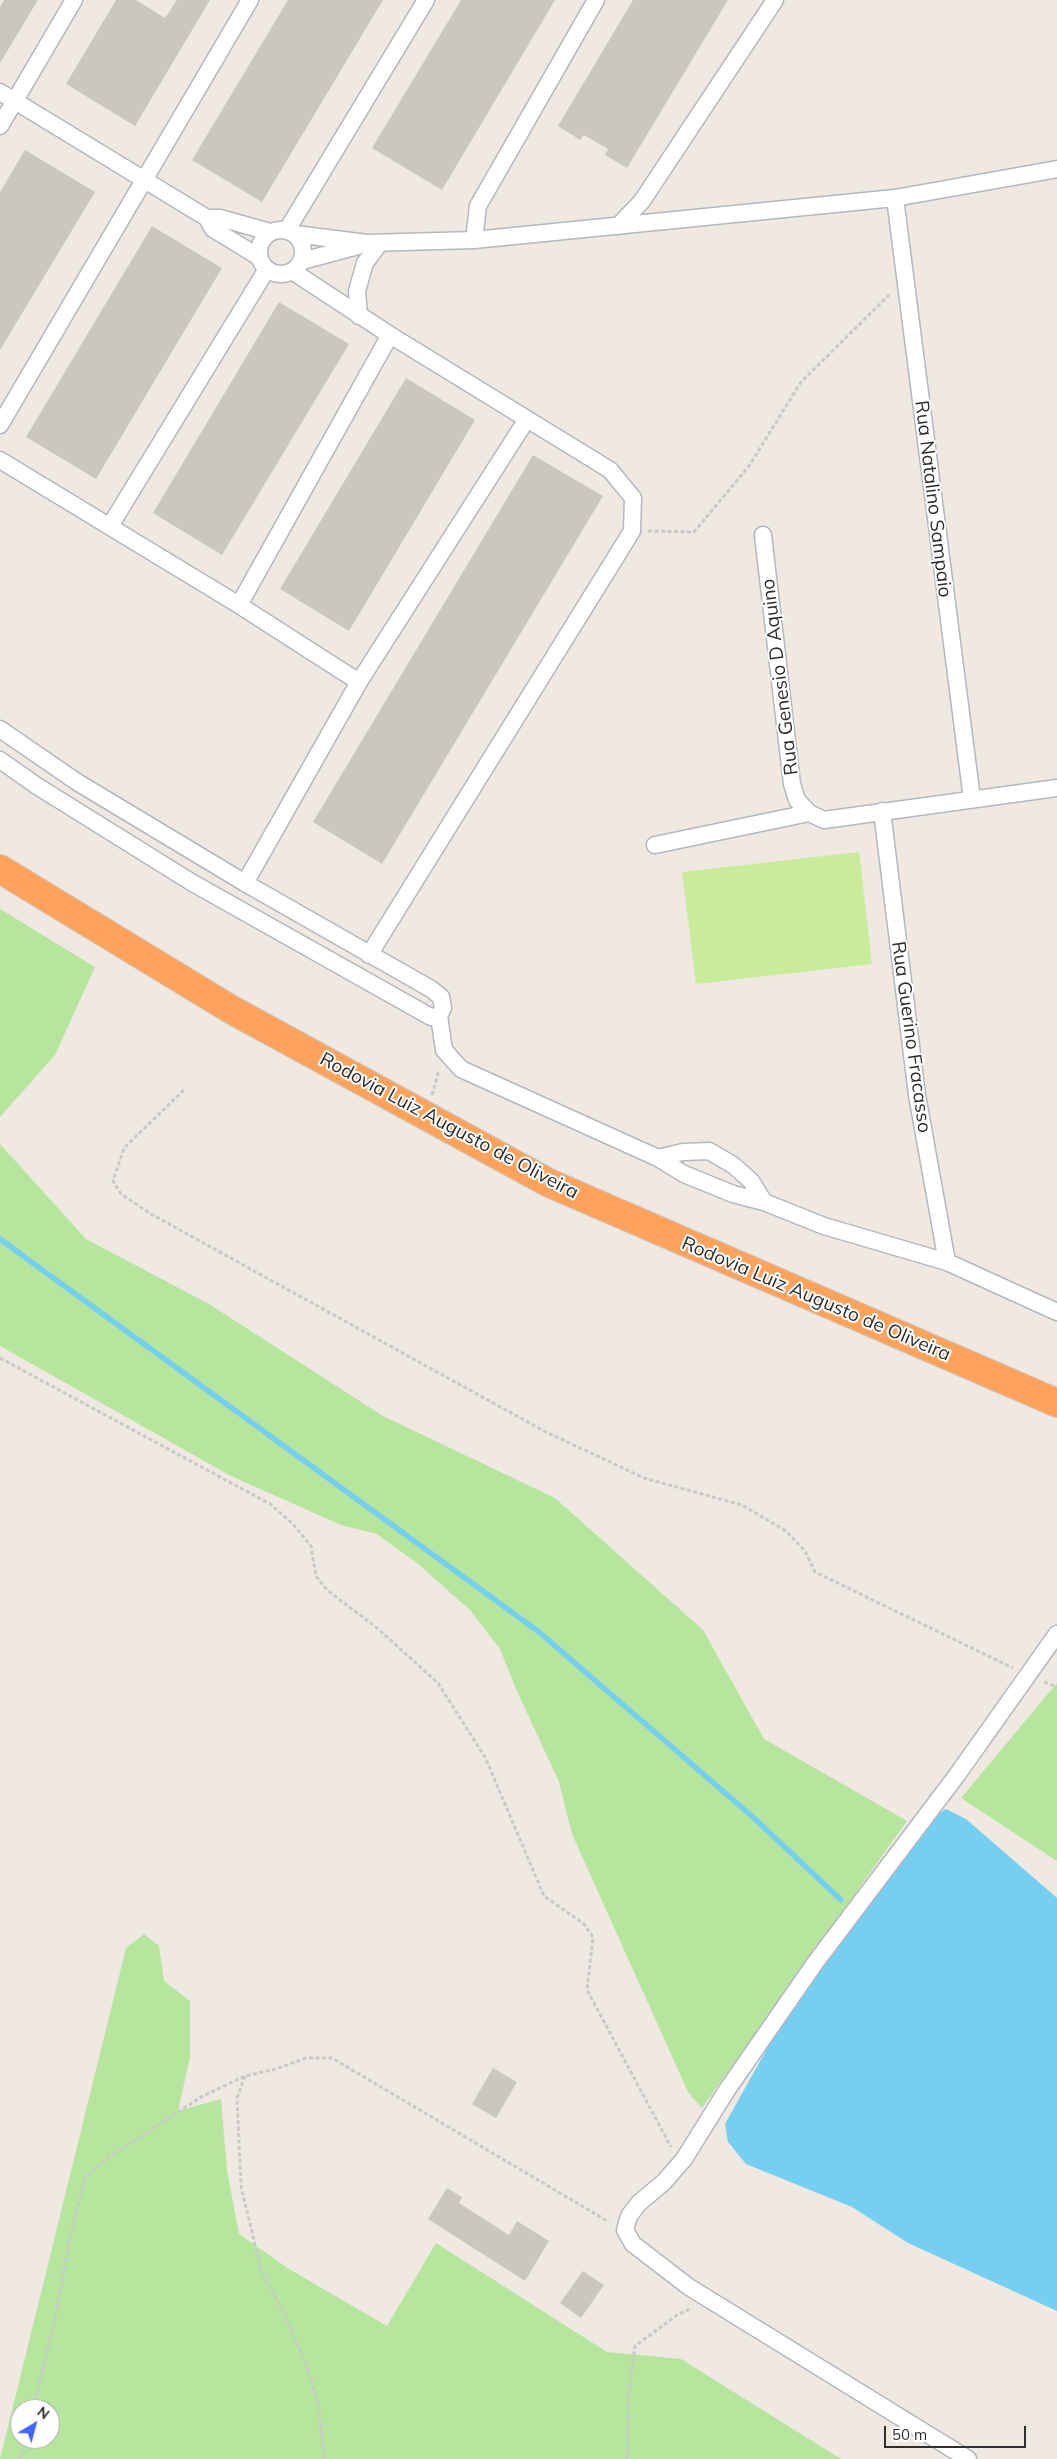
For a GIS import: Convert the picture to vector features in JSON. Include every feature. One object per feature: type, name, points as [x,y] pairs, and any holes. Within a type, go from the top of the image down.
[{"type":"highway","name":"Rodovia Luiz Augusto de Oliveira","points":[[0,869],[232,1010],[549,1183],[1057,1403]]},
{"type":"street","points":[[0,126],[74,0]]},
{"type":"street","points":[[0,425],[250,0]]},
{"type":"street","points":[[291,232],[426,0]]},
{"type":"street","points":[[474,240],[478,206],[596,0]]},
{"type":"street","points":[[618,226],[642,201],[775,0]]},
{"type":"street","points":[[0,92],[207,218],[213,229],[263,263],[284,274],[297,266],[374,243]]},
{"type":"street","points":[[207,218],[220,218],[270,232],[291,232],[374,243],[474,240],[895,198],[1057,170]]},
{"type":"street","name":"Rua Natalino Sampaio","points":[[895,198],[972,799]]},
{"type":"street","points":[[110,526],[263,263],[260,245],[270,232]]},
{"type":"street","points":[[291,232],[301,241],[303,249],[297,266]]},
{"type":"street","points":[[359,316],[357,291],[362,272],[374,243]]},
{"type":"street","points":[[297,266],[359,316],[610,470],[632,498],[632,531],[369,955]]},
{"type":"street","points":[[239,605],[390,335]]},
{"type":"street","points":[[244,883],[359,682],[527,419]]},
{"type":"street","points":[[0,460],[239,605],[359,682]]},
{"type":"street","name":"Rua Genesio D Aquino","points":[[763,535],[792,784],[797,800],[808,813]]},
{"type":"street","points":[[0,729],[77,782],[244,883],[441,997],[443,1008],[439,1016],[444,1050],[461,1069],[658,1158],[684,1174],[733,1194],[764,1202],[824,1226],[947,1262],[1057,1312]]},
{"type":"street","points":[[0,760],[36,786],[191,882],[431,1017],[439,1016]]},
{"type":"street","points":[[655,845],[808,813],[824,820],[1057,788]]},
{"type":"street","name":"Rua Guerino Fracasso","points":[[882,811],[917,1095],[947,1262]]},
{"type":"street","points":[[658,1158],[683,1152],[709,1151],[733,1165],[751,1181],[764,1202]]},
{"type":"street","points":[[968,2459],[688,2287],[633,2244],[625,2230],[629,2216],[639,2203],[664,2182],[680,2164],[726,2090],[815,1963],[957,1775],[1057,1634]]},
{"type":"path","points":[[632,531],[694,532],[750,466],[801,382],[905,279]]},
{"type":"path","points":[[436,1120],[431,1097],[444,1050]]},
{"type":"path","points":[[184,1090],[124,1148],[113,1181],[121,1194],[160,1219],[544,1431],[644,1478],[742,1505],[786,1531],[805,1551],[816,1572],[1028,1675]]},
{"type":"path","points":[[0,1358],[270,1504],[293,1524],[311,1546],[316,1576],[327,1590],[377,1628],[438,1683],[485,1757],[544,1896],[584,1924],[593,1937],[586,1990],[680,2164]]},
{"type":"path","points":[[35,2399],[55,2319],[70,2237],[85,2178],[109,2157],[202,2097],[245,2076],[276,2069],[306,2058],[332,2058],[587,2210],[625,2230]]},
{"type":"path","points":[[245,2076],[237,2098],[241,2186],[261,2270],[285,2314],[308,2369],[319,2408],[324,2459]]},
{"type":"path","points":[[627,2459],[628,2399],[635,2346],[677,2315],[710,2300]]},
{"type":"green space","points":[[859,852],[872,964],[696,984],[682,872]]},
{"type":"green space","points":[[0,909],[95,967],[55,1055],[0,1117]]},
{"type":"green space","points":[[0,1144],[86,1239],[209,1304],[383,1416],[555,1498],[703,1630],[764,1739],[907,1821],[702,2108],[688,2092],[572,1834],[559,1782],[516,1689],[500,1649],[470,1610],[417,1563],[377,1534],[341,1525],[231,1476],[0,1346]]},
{"type":"green space","points":[[1057,1683],[1057,1861],[961,1798]]},
{"type":"green space","points":[[144,1934],[159,1946],[164,1981],[190,2001],[190,2057],[178,2111],[221,2099],[227,2170],[239,2234],[289,2269],[387,2326],[436,2243],[607,2352],[681,2359],[841,2459],[0,2459],[10,2418],[10,2449],[60,2449],[60,2399],[15,2399],[126,1948]]},
{"type":"water","points":[[946,1809],[966,1819],[1057,1898],[1057,2311],[908,2243],[852,2207],[746,2164],[728,2142],[725,2124],[792,2004],[921,1825]]},
{"type":"building","points":[[4,0],[38,0],[0,63],[0,7]]},
{"type":"building","points":[[116,0],[136,0],[165,18],[177,0],[210,0],[135,126],[66,84]]},
{"type":"building","points":[[288,0],[383,0],[262,202],[192,160]]},
{"type":"building","points":[[461,0],[555,0],[442,190],[372,148]]},
{"type":"building","points":[[633,0],[728,0],[627,168],[605,155],[608,149],[584,135],[580,140],[558,126]]},
{"type":"building","points":[[25,150],[95,192],[0,350],[0,192]]},
{"type":"building","points":[[152,226],[222,268],[96,479],[26,437]]},
{"type":"building","points":[[279,302],[349,344],[222,555],[153,513]]},
{"type":"building","points":[[406,378],[475,420],[349,631],[280,589]]},
{"type":"building","points":[[533,455],[603,496],[382,864],[313,822]]},
{"type":"building","points":[[493,2068],[517,2082],[496,2118],[472,2104]]},
{"type":"building","points":[[447,2188],[462,2197],[459,2203],[509,2235],[517,2221],[549,2241],[525,2281],[428,2219]]},
{"type":"building","points":[[583,2271],[604,2285],[581,2318],[560,2303]]},
{"type":"waterway","points":[[0,1239],[539,1632],[754,1818],[841,1900]]}]
